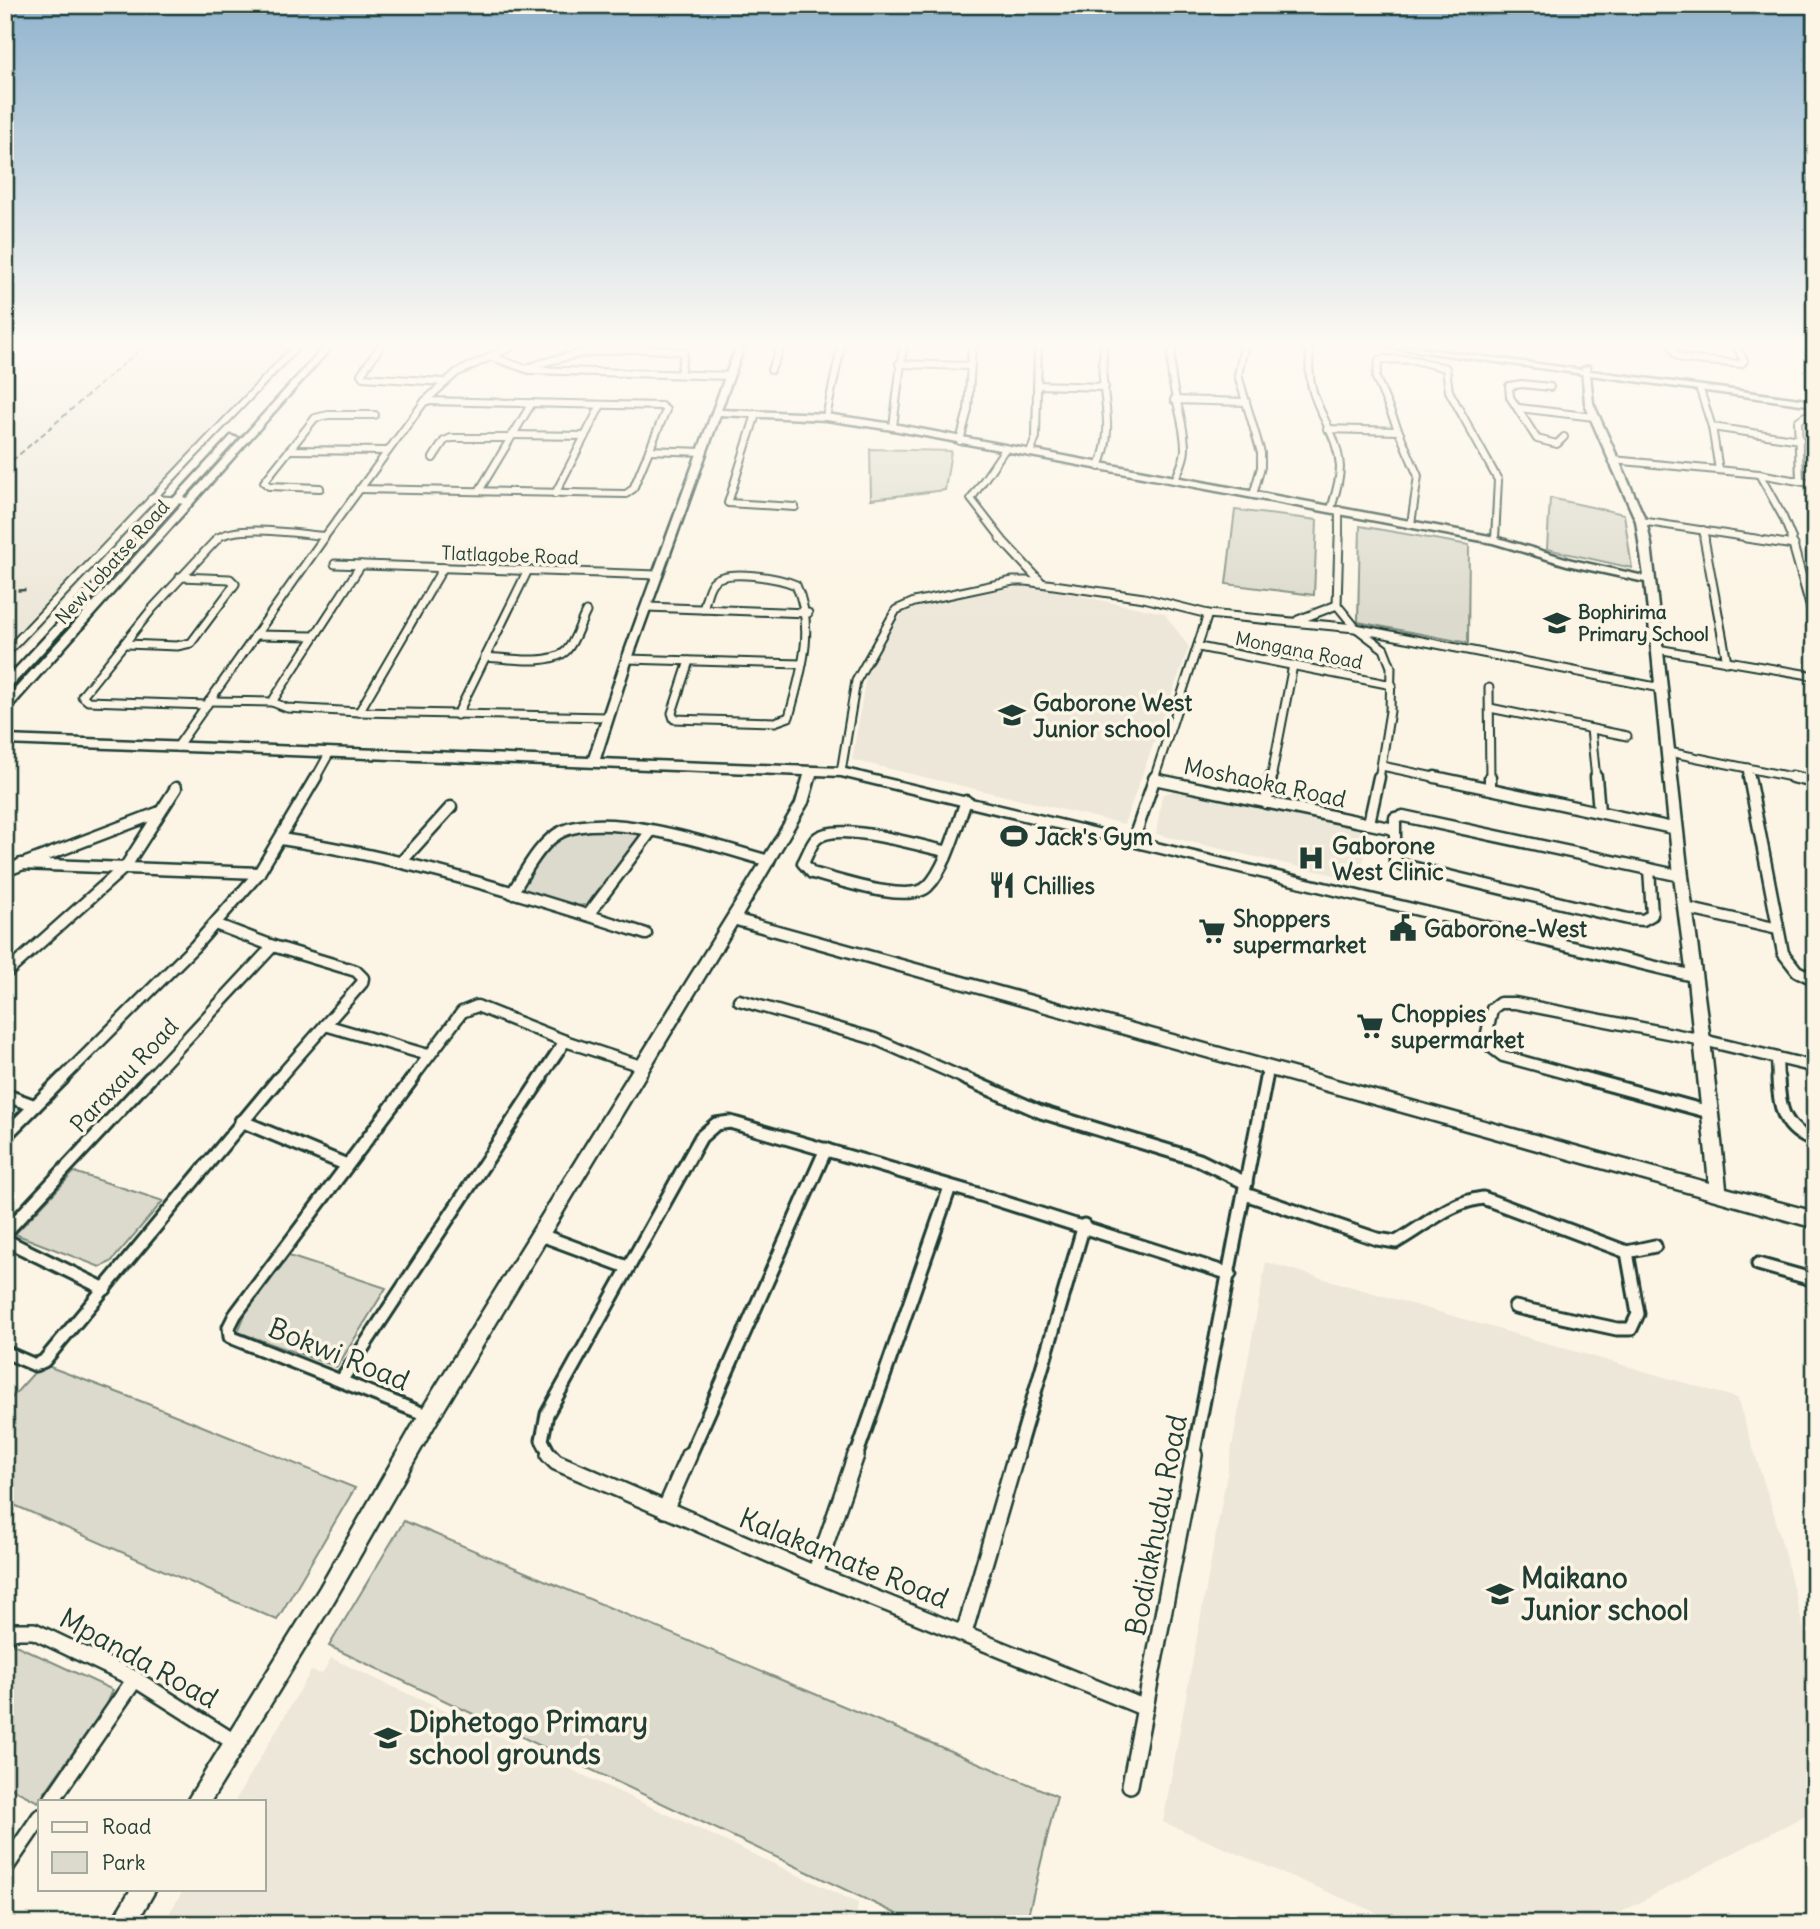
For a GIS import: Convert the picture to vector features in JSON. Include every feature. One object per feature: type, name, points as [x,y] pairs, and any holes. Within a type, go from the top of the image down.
[{"type":"street","points":[[5,654],[210,437]]},
{"type":"street","points":[[5,687],[234,437]]},
{"type":"street","name":"New Lobatse Road","points":[[5,707],[247,437]]},
{"type":"street","points":[[299,437],[264,484],[320,488]]},
{"type":"street","points":[[177,747],[325,536],[398,437]]},
{"type":"street","points":[[433,458],[444,441],[451,438],[480,437]]},
{"type":"street","points":[[480,491],[510,437]]},
{"type":"street","points":[[555,494],[583,437]]},
{"type":"street","points":[[359,489],[617,495],[630,492],[654,437]]},
{"type":"street","points":[[593,763],[627,659],[708,437]]},
{"type":"street","points":[[747,437],[728,503],[794,507]]},
{"type":"street","points":[[943,437],[1495,540],[1570,563],[1651,580]]},
{"type":"street","points":[[1030,453],[1036,437]]},
{"type":"street","points":[[1099,467],[1108,451],[1110,437]]},
{"type":"street","points":[[1175,480],[1185,450],[1182,437]]},
{"type":"street","points":[[1253,495],[1261,467],[1261,453],[1256,437]]},
{"type":"street","points":[[1329,437],[1339,461],[1335,510],[1339,593],[1337,605],[1355,628],[1383,648],[1388,655],[1392,685],[1381,766],[1369,824]]},
{"type":"street","points":[[1401,437],[1418,476],[1411,524]]},
{"type":"street","points":[[1474,437],[1498,480],[1495,540]]},
{"type":"street","points":[[1538,437],[1542,442],[1557,444],[1563,437]]},
{"type":"street","points":[[1602,437],[1640,521],[1651,580],[1681,876],[1703,1040],[1718,1194]]},
{"type":"street","points":[[1713,437],[1718,470]]},
{"type":"street","points":[[1780,437],[1800,440],[1800,481]]},
{"type":"street","points":[[1005,449],[971,499],[995,532],[1040,581]]},
{"type":"street","points":[[289,450],[388,451]]},
{"type":"street","points":[[649,450],[703,452]]},
{"type":"street","points":[[1612,460],[1759,474],[1815,484]]},
{"type":"street","points":[[1759,474],[1783,517],[1794,545],[1814,618]]},
{"type":"street","points":[[151,499],[190,501]]},
{"type":"street","points":[[1640,521],[1794,545]]},
{"type":"street","points":[[1703,530],[1727,662]]},
{"type":"street","points":[[325,536],[223,534],[214,538],[83,694],[85,700],[272,702],[287,708],[359,712],[607,718]]},
{"type":"street","name":"Tlatlagobe Road","points":[[335,564],[658,575]]},
{"type":"street","points":[[272,702],[361,565]]},
{"type":"street","points":[[359,712],[443,568]]},
{"type":"street","points":[[457,715],[527,572]]},
{"type":"street","points":[[125,644],[177,646],[191,643],[235,584],[230,579],[180,577]]},
{"type":"street","points":[[690,661],[672,713],[674,719],[784,720],[789,716],[802,664],[808,613],[796,585],[779,578],[721,577],[713,583],[702,609]]},
{"type":"street","points":[[841,772],[856,681],[896,610],[914,602],[1013,581],[1040,581],[1144,598],[1208,614],[1355,628],[1661,688]]},
{"type":"street","points":[[1293,621],[1337,605]]},
{"type":"street","points":[[647,607],[808,613]]},
{"type":"street","points":[[485,657],[544,659],[560,656],[566,651],[586,612]]},
{"type":"street","points":[[1133,841],[1208,614]]},
{"type":"street","points":[[255,635],[314,636]]},
{"type":"street","name":"Mongana Road","points":[[1199,647],[1392,685]]},
{"type":"street","points":[[1657,649],[1815,676]]},
{"type":"street","points":[[627,659],[802,664]]},
{"type":"street","points":[[1266,803],[1293,666]]},
{"type":"street","points":[[1489,688],[1490,788]]},
{"type":"street","points":[[1490,708],[1627,736]]},
{"type":"street","points":[[1591,729],[1599,811]]},
{"type":"street","points":[[5,740],[841,772],[1694,975]]},
{"type":"street","points":[[5,1136],[215,924],[259,873],[330,752]]},
{"type":"street","points":[[1669,752],[1815,782]]},
{"type":"street","points":[[1381,766],[1677,829]]},
{"type":"street","points":[[1747,768],[1783,953],[1797,971],[1815,980]]},
{"type":"street","points":[[199,1800],[327,1594],[429,1416],[769,861],[802,803],[811,771]]},
{"type":"street","name":"Moshaoka Road","points":[[1154,779],[1394,830]]},
{"type":"street","points":[[5,974],[126,866],[176,788]]},
{"type":"street","points":[[945,851],[841,832],[816,839],[803,863],[812,873],[903,894],[924,890],[930,885],[945,851],[966,801]]},
{"type":"street","points":[[403,860],[451,807]]},
{"type":"street","points":[[5,871],[160,812]]},
{"type":"street","points":[[1649,869],[1652,915],[1643,919],[1628,919],[1399,864],[1395,860],[1395,818],[1403,816],[1649,869],[1681,876]]},
{"type":"street","points":[[512,893],[552,839],[561,831],[572,828],[609,826],[651,831],[769,861]]},
{"type":"street","points":[[588,915],[651,831]]},
{"type":"street","points":[[281,839],[403,860],[646,934]]},
{"type":"street","points":[[22,864],[259,873]]},
{"type":"street","points":[[1685,908],[1778,929]]},
{"type":"street","points":[[733,919],[1815,1220]]},
{"type":"street","points":[[5,1352],[32,1364],[41,1364],[241,1121],[359,987],[363,978],[356,971],[273,946],[215,924]]},
{"type":"street","name":"Paraxau Road","points":[[5,1233],[273,946]]},
{"type":"street","points":[[739,1000],[875,1039],[1041,1112],[1199,1160],[1246,1189],[1377,1239],[1396,1242],[1460,1201],[1466,1198],[1483,1198],[1627,1252],[1656,1246]]},
{"type":"street","points":[[1709,1112],[1503,1056],[1491,1047],[1486,1038],[1492,1009],[1500,1003],[1514,1003],[1703,1040],[1815,1067]]},
{"type":"street","points":[[241,1121],[347,1165],[455,1018],[477,1006],[565,1041],[644,1067]]},
{"type":"street","points":[[325,1025],[428,1055]]},
{"type":"street","points":[[341,1381],[565,1041]]},
{"type":"street","points":[[1777,1058],[1782,1117],[1790,1130],[1804,1139],[1815,1141]]},
{"type":"street","name":"Bodiakhudu Road","points":[[1130,1785],[1268,1069]]},
{"type":"street","points":[[5,1095],[35,1106]]},
{"type":"street","points":[[541,1235],[626,1267],[701,1138],[716,1124],[730,1122],[1084,1226],[1230,1274]]},
{"type":"street","points":[[665,1510],[826,1149]]},
{"type":"street","name":"Bokwi Road","points":[[347,1165],[234,1315],[229,1327],[230,1337],[429,1416]]},
{"type":"street","points":[[815,1574],[950,1187]]},
{"type":"street","points":[[964,1633],[1084,1226]]},
{"type":"street","points":[[5,1240],[105,1289]]},
{"type":"street","points":[[1515,1307],[1617,1329],[1631,1329],[1638,1314],[1627,1252]]},
{"type":"street","points":[[1758,1264],[1815,1280]]},
{"type":"street","name":"Kalakamate Road","points":[[626,1267],[547,1414],[541,1436],[544,1451],[556,1462],[815,1574],[1145,1708]]},
{"type":"street","name":"Mpanda Road","points":[[10,1633],[34,1632],[135,1679],[234,1742]]},
{"type":"street","points":[[52,1800],[135,1679]]},
{"type":"street","points":[[5,1868],[38,1820]]},
{"type":"street","points":[[122,1924],[143,1890]]},
{"type":"shaded area","points":[[5,437],[218,437],[5,665]]},
{"type":"shaded area","name":"Gaborone West Junior school","points":[[1027,585],[1164,613],[1189,647],[1124,824],[852,760],[867,670],[899,617],[913,607]]},
{"type":"shaded area","name":"Gaborone West Clinic","points":[[1176,790],[1369,830],[1360,881],[1156,834],[1162,795]]},
{"type":"shaded area","name":"Maikano Junior school","points":[[1266,1262],[1737,1398],[1775,1517],[1815,1672],[1815,1810],[1599,1924],[1403,1924],[1163,1822]]},
{"type":"shaded area","name":"Diphetogo Primary school grounds","points":[[331,1658],[858,1903],[855,1924],[163,1924],[183,1890],[266,1890],[266,1800],[236,1800],[311,1671],[322,1674]]},
{"type":"green space","points":[[870,449],[951,451],[945,490],[871,499]]},
{"type":"green space","points":[[1550,498],[1624,514],[1632,568],[1547,549]]},
{"type":"green space","points":[[1235,510],[1317,520],[1314,595],[1226,584]]},
{"type":"green space","points":[[1360,526],[1469,545],[1468,643],[1358,622]]},
{"type":"green space","points":[[613,829],[642,835],[586,905],[575,906],[518,890],[556,840],[577,831]]},
{"type":"green space","points":[[74,1172],[163,1201],[111,1262],[100,1267],[15,1234]]},
{"type":"green space","points":[[286,1255],[386,1288],[337,1367],[238,1332],[246,1312]]},
{"type":"green space","points":[[42,1364],[355,1488],[277,1620],[5,1501],[5,1405]]},
{"type":"green space","points":[[404,1521],[1057,1796],[1026,1924],[918,1924],[329,1646]]},
{"type":"green space","points":[[7,1641],[113,1690],[107,1704],[38,1802],[5,1785]]},
{"type":"railway","points":[[5,467],[39,437]]},
{"type":"railway","points":[[5,591],[28,590]]},
{"type":"place","name":"Bophirima Primary School","points":[[1557,623]]},
{"type":"place","name":"Gaborone West Junior school","points":[[1012,715]]},
{"type":"place","name":"Jack's Gym","points":[[1014,836]]},
{"type":"place","name":"Gaborone West Clinic","points":[[1311,858]]},
{"type":"place","name":"Chillies","points":[[1002,885]]},
{"type":"place","name":"Gaborone-West","points":[[1403,928]]},
{"type":"place","name":"Shoppers supermarket","points":[[1212,931]]},
{"type":"place","name":"Choppies supermarket","points":[[1370,1026]]},
{"type":"place","name":"Maikano Junior school","points":[[1500,1594]]},
{"type":"place","name":"Diphetogo Primary school grounds","points":[[388,1738]]}]
